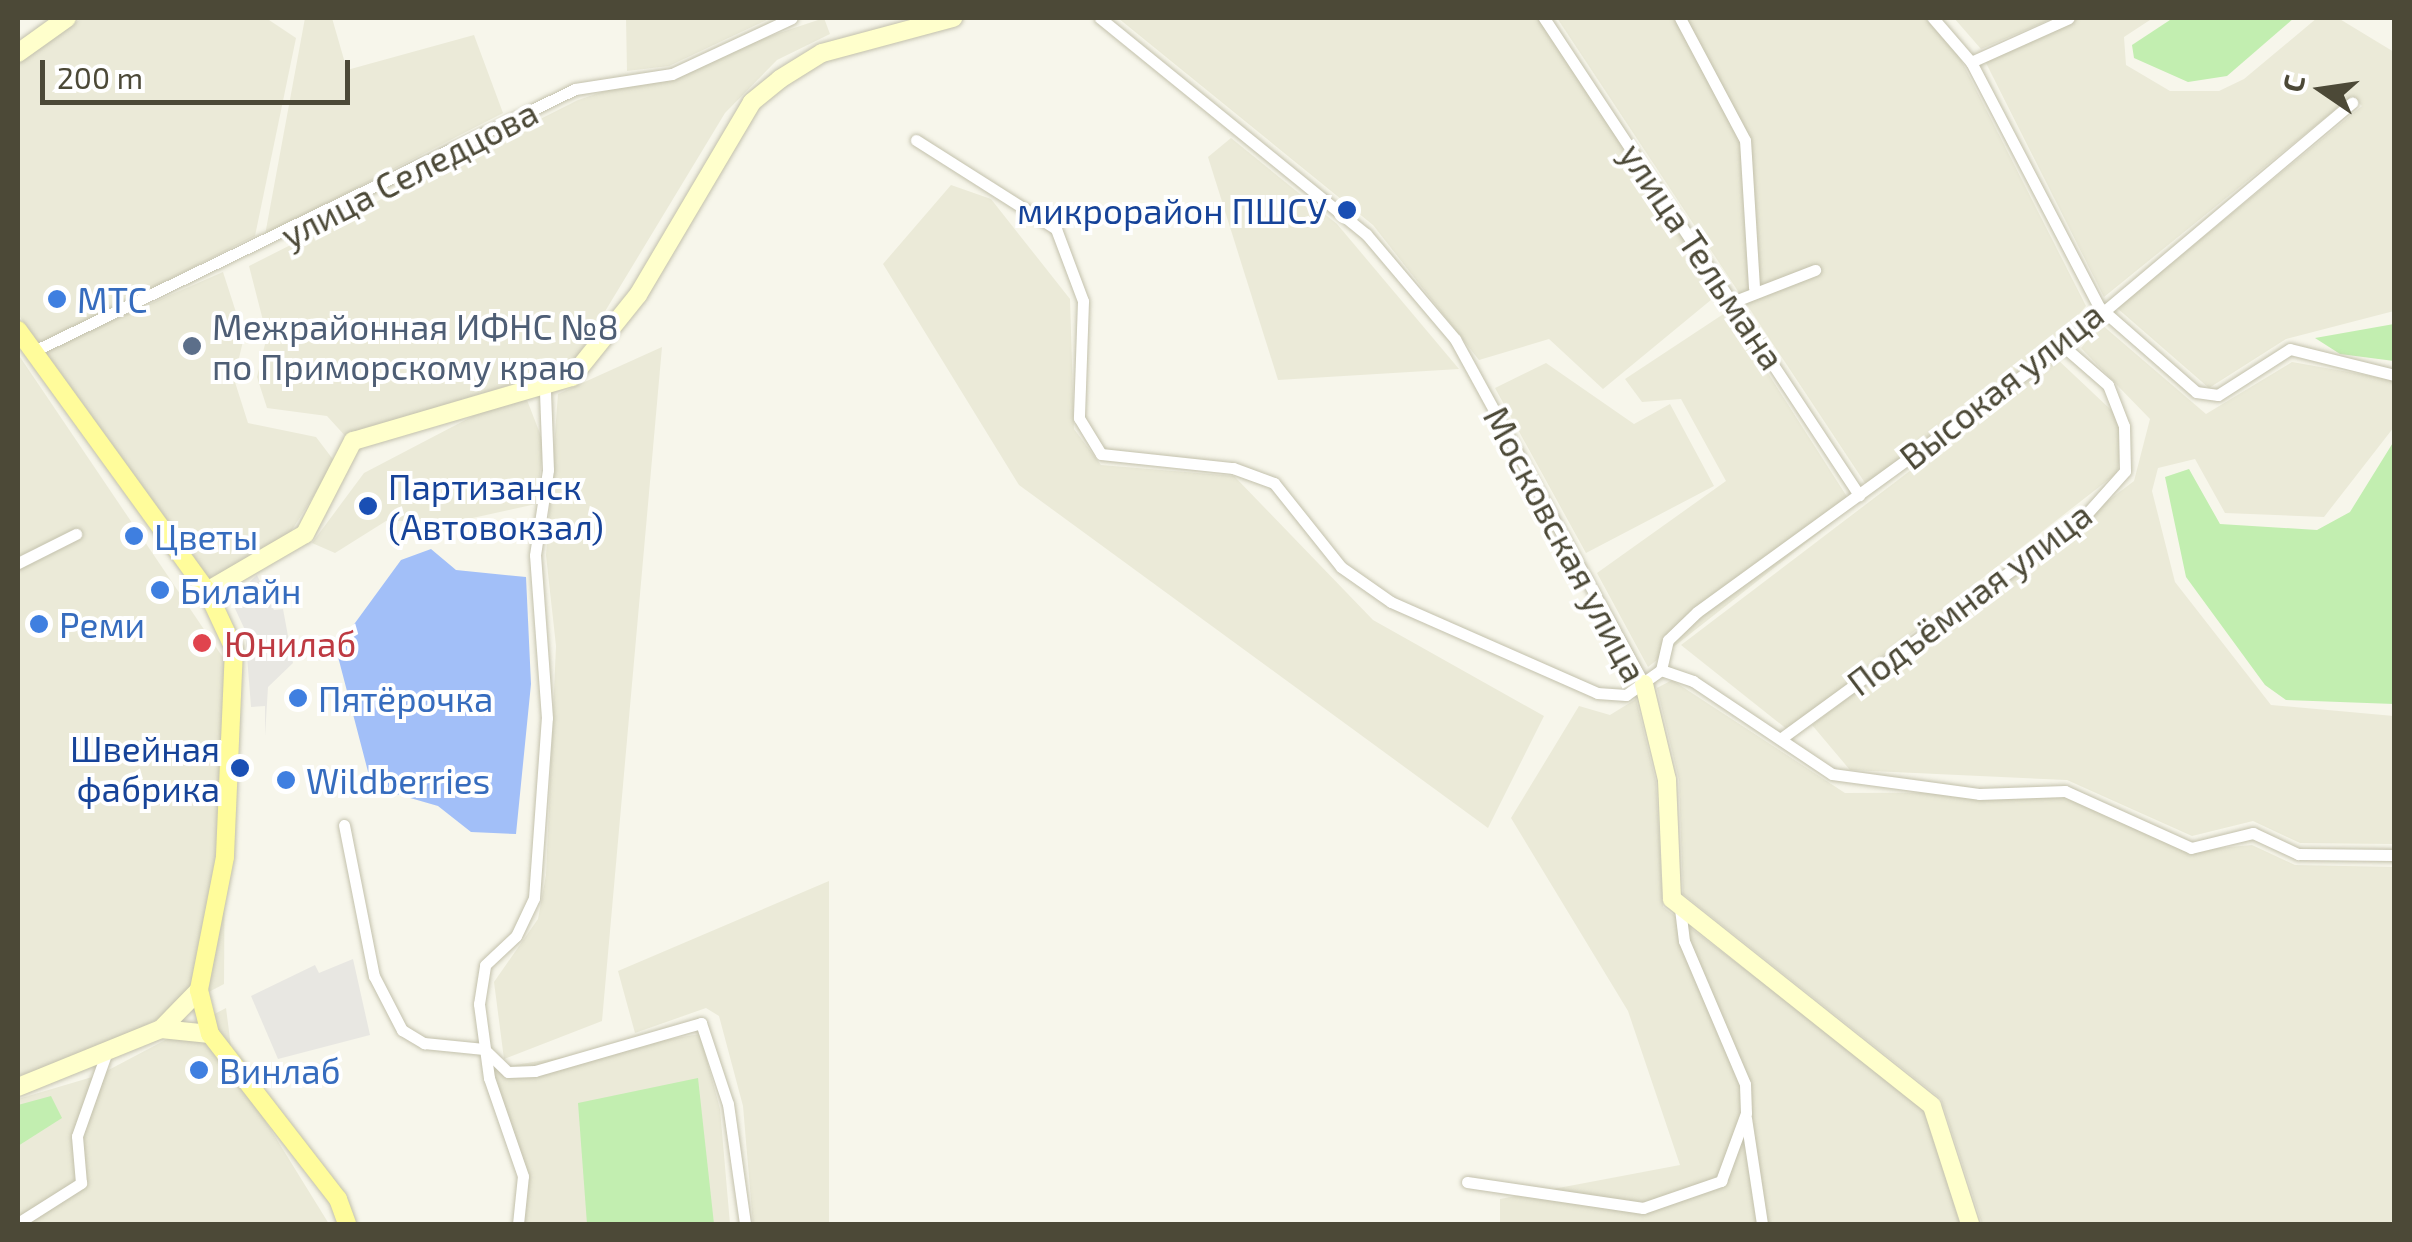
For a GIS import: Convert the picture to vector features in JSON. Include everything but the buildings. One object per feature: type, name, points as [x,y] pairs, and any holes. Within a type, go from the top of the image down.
[{"type":"main road","points":[[18,330],[207,591],[234,648],[235,729],[225,856],[199,990],[210,1034],[338,1199],[348,1224]]},
{"type":"street","points":[[18,53],[66,18]]},
{"type":"street","name":"улица Селедцова","points":[[32,352],[575,90],[672,74],[792,18]]},
{"type":"street","points":[[207,591],[305,534],[353,441],[545,392],[611,337],[752,102],[822,53],[927,21],[953,18]]},
{"type":"street","name":"Московская улица","points":[[1100,18],[1366,234],[1456,339],[1644,684],[1668,780],[1672,900],[1680,909]]},
{"type":"street","name":"улица Тельмана","points":[[1544,18],[1860,495]]},
{"type":"street","points":[[1680,18],[1745,140],[1754,288]]},
{"type":"street","points":[[1933,18],[1971,62],[2099,308],[2206,396],[2290,349],[2394,376]]},
{"type":"street","points":[[1971,62],[2069,18]]},
{"type":"street","name":"Высокая улица","points":[[1661,670],[1668,640],[1697,612],[2063,346],[2099,308],[2352,103]]},
{"type":"street","points":[[916,140],[1056,229],[1083,301],[1080,418],[1100,454],[1254,474],[1274,483],[1362,587],[1554,680],[1626,695],[1661,670],[1728,698],[1832,774],[1979,794],[2065,792],[2191,848],[2253,833],[2298,854],[2394,855]]},
{"type":"street","points":[[1735,302],[1754,288],[1815,270]]},
{"type":"street","name":"Подъёмная улица","points":[[1783,737],[2083,518],[2125,470],[2124,426],[2108,384],[2063,346]]},
{"type":"street","points":[[518,1224],[523,1176],[484,1049],[485,965],[516,936],[534,898],[547,718],[535,555],[548,470],[545,392]]},
{"type":"street","points":[[18,562],[76,534]]},
{"type":"street","points":[[344,825],[386,1006],[424,1043],[484,1049],[508,1072],[551,1070],[701,1023],[728,1104],[745,1224]]},
{"type":"street","points":[[1680,909],[1694,970],[1738,1051],[1762,1224]]},
{"type":"street","points":[[1680,909],[1932,1106],[1970,1224]]},
{"type":"street","points":[[18,1087],[161,1029],[199,990]]},
{"type":"street","points":[[161,1029],[210,1034]]},
{"type":"street","points":[[18,1223],[80,1182],[77,1136],[106,1054]]},
{"type":"street","points":[[1467,1182],[1643,1208],[1721,1181],[1746,1114]]},
{"type":"shaded area","points":[[82,18],[266,18],[296,38],[255,236],[39,346],[18,314],[18,64]]},
{"type":"shaded area","points":[[305,18],[332,18],[347,70],[474,35],[503,113],[265,235]]},
{"type":"shaded area","points":[[626,18],[771,18],[669,66],[627,71]]},
{"type":"shaded area","points":[[824,18],[830,34],[777,60],[725,113],[572,366],[408,416],[358,450],[327,416],[267,408],[257,377],[267,336],[249,266],[578,100]]},
{"type":"shaded area","points":[[1118,18],[1544,18],[1723,290],[1603,389],[1549,339],[1479,360],[1373,225]]},
{"type":"shaded area","points":[[1557,18],[1925,18],[1959,56],[2086,306],[2058,340],[1871,492]]},
{"type":"shaded area","points":[[1954,18],[2054,18],[1981,49]]},
{"type":"shaded area","points":[[2076,18],[2153,18],[2124,37],[2126,65],[2170,91],[2219,91],[2244,79],[2317,18],[2338,18],[2394,52],[2394,311],[2286,339],[2209,388],[2117,308],[2362,106],[2352,96],[2104,297],[1985,61]]},
{"type":"shaded area","points":[[1231,138],[1337,224],[1459,369],[1278,380],[1208,157]]},
{"type":"shaded area","points":[[951,185],[991,199],[1070,299],[1074,429],[1101,465],[1234,476],[1373,620],[1544,716],[1488,828],[1019,485],[883,264]]},
{"type":"shaded area","points":[[223,272],[244,337],[234,379],[248,423],[316,437],[335,462],[285,541],[204,587],[42,351]]},
{"type":"shaded area","points":[[1728,311],[1853,506],[1648,667],[1597,573],[1726,481],[1681,399],[1642,402],[1625,379]]},
{"type":"shaded area","points":[[2101,324],[2206,414],[2292,362],[2394,380],[2394,427],[2324,517],[2225,513],[2195,459],[2158,468],[2152,491],[2175,582],[2271,705],[2394,716],[2394,844],[2300,843],[2253,821],[2192,836],[2067,780],[1850,770],[1812,725],[2134,481],[2150,419],[2081,348]]},
{"type":"shaded area","points":[[662,347],[602,1021],[504,1059],[494,982],[538,919],[546,875],[556,646],[546,555],[558,394]]},
{"type":"shaded area","points":[[18,354],[226,662],[224,984],[89,1055],[18,1076]]},
{"type":"shaded area","points":[[2057,359],[2126,424],[2117,473],[1788,730],[1681,645]]},
{"type":"shaded area","points":[[1546,363],[1634,424],[1670,404],[1714,486],[1586,553],[1495,388]]},
{"type":"shaded area","points":[[527,400],[544,444],[536,504],[459,521],[386,521],[335,553],[312,543],[364,473],[494,405]]},
{"type":"shaded area","points":[[257,575],[274,610],[283,609],[293,663],[268,687],[265,736],[265,706],[251,707],[245,630],[231,600]]},
{"type":"shaded area","points":[[1672,680],[1845,793],[2052,792],[2197,850],[2252,845],[2295,865],[2394,867],[2394,1224],[1982,1224],[1941,1099],[1683,894],[1679,780],[1657,688]]},
{"type":"shaded area","points":[[1636,699],[1656,782],[1663,907],[1924,1105],[1960,1224],[1500,1224],[1500,1199],[1680,1165],[1628,1011],[1511,818],[1579,706],[1610,715]]},
{"type":"shaded area","points":[[829,881],[829,1224],[753,1224],[743,1106],[719,1016],[706,1008],[635,1033],[618,971]]},
{"type":"shaded area","points":[[353,959],[370,1035],[278,1059],[251,996],[315,965],[319,973]]},
{"type":"shaded area","points":[[226,1008],[234,1070],[329,1224],[18,1224],[18,1099],[99,1075]]},
{"type":"shaded area","points":[[700,1034],[720,1109],[730,1224],[522,1224],[526,1192],[491,1069]]},
{"type":"green space","points":[[2173,18],[2294,18],[2227,76],[2188,82],[2134,58],[2132,45]]},
{"type":"green space","points":[[2394,324],[2394,361],[2340,354],[2315,338]]},
{"type":"green space","points":[[2394,441],[2394,704],[2286,700],[2265,685],[2186,577],[2165,477],[2189,469],[2220,524],[2317,530],[2350,512]]},
{"type":"green space","points":[[698,1078],[714,1224],[587,1224],[578,1103]]},
{"type":"green space","points":[[51,1096],[62,1118],[18,1146],[18,1105]]},
{"type":"water","points":[[431,549],[456,570],[526,577],[531,684],[516,834],[471,832],[438,806],[372,787],[336,649],[401,560]]},
{"type":"place","name":"микрорайон ПШСУ","points":[[1347,210]]},
{"type":"place","name":"МТС","points":[[57,299]]},
{"type":"place","name":"Межрайонная ИФНС №8 по Приморскому краю","points":[[192,346]]},
{"type":"place","name":"Партизанск (Автовокзал)","points":[[368,506]]},
{"type":"place","name":"Цветы","points":[[134,536]]},
{"type":"place","name":"Билайн","points":[[160,590]]},
{"type":"place","name":"Реми","points":[[39,624]]},
{"type":"place","name":"Юнилаб","points":[[202,643]]},
{"type":"place","name":"Пятёрочка","points":[[298,698]]},
{"type":"place","name":"Швейная фабрика","points":[[240,768]]},
{"type":"place","name":"Wildberries","points":[[286,780]]},
{"type":"place","name":"Винлаб","points":[[199,1070]]}]
